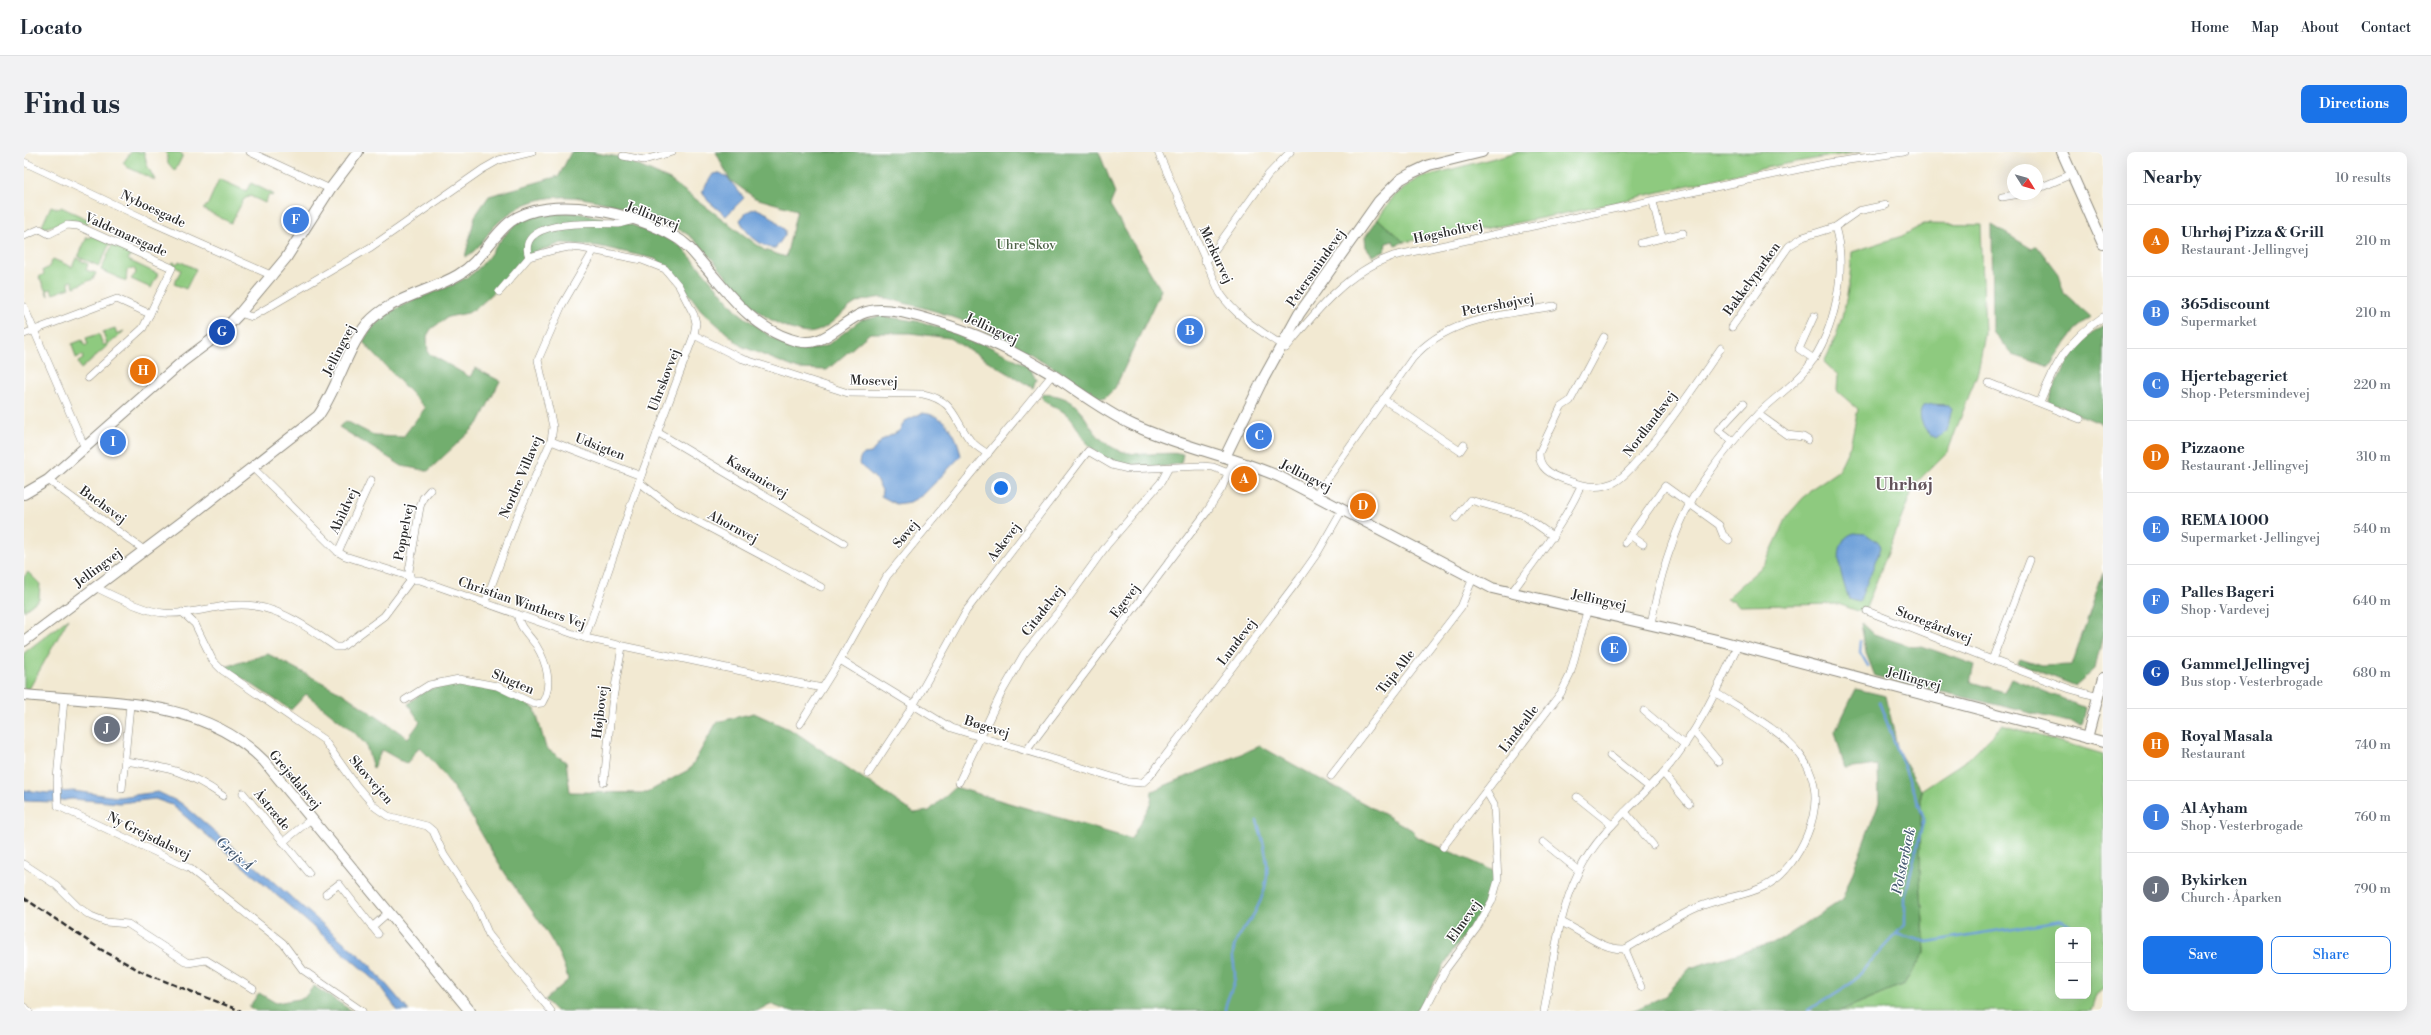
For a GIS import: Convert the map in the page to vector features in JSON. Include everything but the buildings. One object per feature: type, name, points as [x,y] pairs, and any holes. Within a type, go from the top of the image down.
[{"type":"main road","points":[[24,494],[48,480],[182,362],[222,332],[272,276],[304,231],[330,189],[358,152]]},
{"type":"main road","name":"Petersmindevej","points":[[1229,458],[1282,345],[1299,314],[1390,189],[1412,173],[1429,165],[1478,152]]},
{"type":"main road","points":[[2062,152],[2103,244]]},
{"type":"main road","name":"Jellingvej","points":[[24,641],[318,416],[369,322],[392,305],[463,272],[483,255],[500,231],[518,217],[541,209],[570,207],[598,211],[634,220],[666,232],[683,242],[742,310],[766,329],[792,340],[815,342],[832,336],[863,313],[886,310],[956,326],[983,337],[1052,375],[1093,403],[1132,425],[1186,446],[1229,458],[1280,477],[1492,588],[1738,645],[2103,742]]},
{"type":"main road","points":[[2087,738],[2103,678]]},
{"type":"main road","name":"Grejsdalsvej","points":[[24,695],[168,709],[217,726],[235,737],[264,761],[470,1011]]},
{"type":"street","points":[[250,152],[330,189]]},
{"type":"street","points":[[240,313],[252,317],[371,247],[483,169],[499,160],[532,152]]},
{"type":"street","points":[[623,156],[644,160],[672,152]]},
{"type":"street","name":"Merkurvej","points":[[1158,152],[1204,260],[1230,307],[1244,321],[1282,345]]},
{"type":"street","points":[[1204,260],[1209,258],[1268,175],[1290,152]]},
{"type":"street","name":"Høgsholtvej","points":[[1282,345],[1286,348],[1325,302],[1360,271],[1387,258],[1653,202],[1828,163],[1904,152]]},
{"type":"street","name":"Nyboesgade","points":[[24,162],[272,276]]},
{"type":"street","points":[[2043,186],[2072,174]]},
{"type":"street","points":[[2002,197],[2007,196]]},
{"type":"street","points":[[1653,202],[1662,238]]},
{"type":"street","name":"Bakkelyparken","points":[[1732,327],[1789,246],[1803,237],[1835,227],[1858,211],[1886,205]]},
{"type":"street","points":[[499,292],[528,257],[527,246],[529,241],[546,229],[589,222],[620,224],[634,220]]},
{"type":"street","name":"Valdemarsgade","points":[[24,236],[40,230],[49,234],[67,225],[78,226],[172,268],[143,328],[88,378]]},
{"type":"street","points":[[1651,624],[1665,564],[1682,519],[1690,504],[1733,441],[1758,414],[1794,382],[1814,359],[1829,327],[1841,276],[1840,243],[1835,227]]},
{"type":"street","points":[[1641,243],[1683,233]]},
{"type":"street","name":"Uhrskovvej","points":[[528,257],[569,247],[594,250],[642,260],[665,269],[679,286],[694,315],[696,323],[694,335],[640,479],[585,638]]},
{"type":"street","name":"Nordre Villavej","points":[[485,603],[517,517],[551,442],[553,427],[538,360],[562,305],[594,250]]},
{"type":"street","points":[[24,334],[117,299],[150,314]]},
{"type":"street","name":"Petershøjvej","points":[[1316,495],[1420,349],[1436,336],[1465,323],[1554,306]]},
{"type":"street","points":[[24,307],[85,448]]},
{"type":"street","points":[[1814,316],[1799,349],[1814,359]]},
{"type":"street","points":[[2040,402],[2053,371],[2063,354],[2076,338],[2103,317]]},
{"type":"street","name":"Mosevej","points":[[694,335],[740,358],[848,393],[923,394],[934,396],[950,406],[971,441],[988,454]]},
{"type":"street","name":"Nordlandsvej","points":[[1604,337],[1570,402],[1561,407],[1539,453],[1539,460],[1543,467],[1553,475],[1581,486],[1599,487],[1623,477],[1693,388],[1721,348]]},
{"type":"street","name":"Søvej","points":[[800,724],[840,660],[887,576],[1052,375]]},
{"type":"street","points":[[1989,383],[2080,419]]},
{"type":"street","points":[[1383,399],[1460,451],[1464,445]]},
{"type":"street","points":[[1733,441],[1719,430],[1744,404]]},
{"type":"street","points":[[1758,414],[1787,435],[1803,437],[1808,440]]},
{"type":"street","name":"Kastanievej","points":[[657,432],[844,543]]},
{"type":"street","name":"Udsigten","points":[[551,442],[640,479]]},
{"type":"street","name":"Askevej","points":[[868,774],[914,704],[966,611],[1088,451],[1112,465],[1128,469],[1168,469],[1202,466],[1213,467],[1228,473]]},
{"type":"street","name":"Egevej","points":[[1026,751],[1206,513],[1228,473],[1229,458]]},
{"type":"street","name":"Christian Winthers Vej","points":[[252,467],[338,552],[345,556],[405,575],[411,580],[420,580],[585,638],[822,688]]},
{"type":"street","name":"Citadelvej","points":[[959,782],[1002,692],[1024,654],[1062,607],[1107,545],[1161,482],[1168,469]]},
{"type":"street","name":"Ahornvej","points":[[640,479],[674,509],[821,587]]},
{"type":"street","name":"Buchsvej","points":[[48,480],[144,550]]},
{"type":"street","name":"Abildvej","points":[[338,552],[371,480]]},
{"type":"street","points":[[1511,593],[1554,537],[1566,518],[1581,486]]},
{"type":"street","points":[[1625,544],[1666,486],[1719,525],[1723,534],[1729,540]]},
{"type":"street","name":"Poppelvej","points":[[411,580],[409,571],[420,507],[423,498],[430,490]]},
{"type":"street","points":[[1456,518],[1470,500],[1523,515],[1554,537]]},
{"type":"street","name":"Lundevej","points":[[1142,783],[1150,776],[1299,579],[1318,552],[1342,510]]},
{"type":"street","points":[[1631,536],[1642,544]]},
{"type":"street","points":[[1992,660],[2030,560]]},
{"type":"street","name":"Tuja Alle","points":[[1331,776],[1461,607],[1473,578]]},
{"type":"street","points":[[95,586],[163,613],[224,606],[254,606],[279,612],[336,647],[342,646],[384,616],[411,580]]},
{"type":"street","name":"Lindealle","points":[[1443,847],[1561,693],[1570,675],[1587,611]]},
{"type":"street","name":"Storegårdsvej","points":[[1867,611],[2070,689],[2099,697]]},
{"type":"street","name":"Skovvejen","points":[[182,612],[195,624],[213,660],[222,670],[324,740],[356,785],[376,807],[388,816],[427,826],[433,831],[444,855],[482,914],[489,935],[551,1011]]},
{"type":"street","name":"Slugten","points":[[405,700],[429,685],[459,679],[497,686],[534,704],[542,703],[549,686],[548,678],[537,647],[518,624],[517,614]]},
{"type":"street","points":[[1544,1011],[1561,922],[1569,894],[1579,871],[1596,844],[1612,825],[1663,773],[1685,745],[1716,693],[1738,645]]},
{"type":"street","name":"Højbovej","points":[[604,782],[612,704],[622,647]]},
{"type":"street","name":"Bøgevej","points":[[840,660],[952,728],[1129,782],[1142,783]]},
{"type":"street","points":[[1561,922],[1606,946],[1614,949],[1625,949],[1696,908],[1766,886],[1781,875],[1793,860],[1812,823],[1816,802],[1814,782],[1807,763],[1797,749],[1784,738],[1716,693]]},
{"type":"street","name":"Ny Grejsdalsvej","points":[[64,698],[57,791],[57,803],[60,808],[189,868],[283,943],[303,970],[362,1011]]},
{"type":"street","points":[[122,789],[130,705]]},
{"type":"street","points":[[1644,711],[1685,745]]},
{"type":"street","points":[[1694,732],[1719,762]]},
{"type":"street","points":[[1610,756],[1649,787]]},
{"type":"street","points":[[125,761],[176,770],[202,781],[223,796]]},
{"type":"street","points":[[1663,773],[1689,804]]},
{"type":"street","name":"Elmevej","points":[[1424,1011],[1446,969],[1476,929],[1492,901],[1498,880],[1494,805],[1486,791]]},
{"type":"street","name":"Åstræde","points":[[243,793],[309,873]]},
{"type":"street","points":[[1577,797],[1612,825]]},
{"type":"street","points":[[1625,812],[1653,845]]},
{"type":"street","name":"Åstræde","points":[[283,842],[311,819]]},
{"type":"street","points":[[1543,842],[1579,871]]},
{"type":"street","points":[[24,864],[56,885],[78,907],[91,916],[106,922],[128,924],[188,962],[206,960],[253,989]]},
{"type":"street","points":[[326,894],[339,884],[378,934]]},
{"type":"street","points":[[372,927],[389,912]]},
{"type":"street","points":[[1625,949],[1641,988]]},
{"type":"street","points":[[24,1008],[29,1011]]},
{"type":"green space","points":[[131,152],[144,152],[147,165],[155,180],[127,167],[123,163]]},
{"type":"green space","points":[[166,152],[179,152],[183,155],[175,171],[168,163]]},
{"type":"green space","name":"Uhre Skov","points":[[571,152],[590,152],[619,157],[670,180],[764,250],[786,257],[797,210],[755,198],[730,180],[716,152],[1099,152],[1115,193],[1110,205],[1161,290],[1115,388],[1105,398],[1099,398],[1032,354],[985,330],[934,311],[888,298],[876,298],[858,302],[825,328],[810,333],[801,332],[780,325],[763,315],[750,304],[738,292],[705,251],[691,237],[681,230],[667,224],[614,205],[569,197],[545,198],[527,204],[514,210],[503,219],[493,228],[477,248],[465,257],[475,216],[489,196],[559,176]]},
{"type":"green space","points":[[1517,152],[1861,152],[1795,162],[1600,206],[1477,230],[1404,242],[1378,219],[1394,196],[1419,178]]},
{"type":"green space","points":[[219,179],[246,191],[251,183],[273,194],[272,196],[269,195],[265,203],[250,196],[244,199],[231,223],[203,209],[208,204]]},
{"type":"green space","points":[[51,206],[59,209],[61,207],[89,220],[87,224],[73,220],[44,228],[42,226]]},
{"type":"green space","points":[[571,212],[621,221],[670,239],[682,247],[738,312],[771,337],[791,347],[812,349],[826,346],[861,320],[881,316],[922,322],[974,339],[1027,365],[1036,379],[1033,388],[949,338],[910,333],[870,333],[827,370],[798,369],[741,346],[701,310],[672,271],[655,259],[598,246],[562,243],[524,256],[513,275],[479,306],[468,313],[448,317],[431,329],[427,336],[428,353],[470,377],[475,368],[500,381],[478,424],[428,471],[402,466],[339,427],[346,421],[375,436],[403,437],[425,408],[363,342],[372,328],[383,317],[396,309],[469,276],[485,262],[504,236],[519,222],[533,215]]},
{"type":"green space","points":[[1378,219],[1404,242],[1395,245],[1393,241],[1386,243],[1385,250],[1373,256],[1366,247],[1365,237]]},
{"type":"green space","points":[[1924,224],[1981,225],[1985,334],[1978,372],[1948,451],[1920,479],[1912,491],[1864,613],[1838,604],[1739,606],[1735,601],[1726,599],[1765,564],[1788,515],[1811,489],[1838,471],[1850,446],[1858,409],[1837,391],[1838,375],[1824,362],[1836,336],[1844,309],[1852,252],[1902,236]]},
{"type":"green space","points":[[1992,225],[2032,249],[2037,246],[2058,274],[2064,293],[2091,317],[2075,330],[2050,367],[2013,355],[1993,332]]},
{"type":"green space","points":[[92,235],[110,243],[99,266],[78,257],[87,237],[90,238]]},
{"type":"green space","points":[[112,245],[134,254],[133,256],[130,255],[128,260],[158,274],[151,288],[131,279],[136,273],[134,268],[127,270],[126,281],[101,270]]},
{"type":"green space","points":[[76,258],[88,264],[86,270],[96,273],[93,279],[74,287],[72,281],[68,282],[70,288],[53,294],[51,289],[47,290],[48,296],[39,277],[44,274],[43,270],[48,268],[53,259],[72,267]]},
{"type":"green space","points":[[179,261],[196,269],[186,289],[174,284],[181,270],[172,265],[173,262],[177,264]]},
{"type":"green space","points":[[2103,325],[2103,427],[2102,424],[2048,402],[2058,379],[2070,359],[2084,342]]},
{"type":"green space","points":[[115,328],[117,334],[124,331],[81,369],[78,362],[83,359],[82,355],[76,358],[72,344],[82,340],[85,346],[88,344],[86,338],[99,334],[103,345],[107,344],[103,332]]},
{"type":"green space","points":[[1043,394],[1058,396],[1069,400],[1077,406],[1093,430],[1110,446],[1128,453],[1137,454],[1183,454],[1181,463],[1159,467],[1134,466],[1110,459],[1100,454],[1091,448],[1065,413],[1047,403],[1041,397]]},
{"type":"green space","points":[[28,572],[40,584],[39,599],[24,611],[24,577]]},
{"type":"green space","points":[[2103,573],[2103,634],[2095,669],[2076,686],[2018,663],[2020,659],[2042,666],[2072,665]]},
{"type":"green space","points":[[69,618],[29,689],[24,689],[24,653]]},
{"type":"green space","points":[[1861,622],[1874,634],[1912,647],[1922,646],[1975,665],[1971,682],[2004,692],[2011,678],[2086,708],[2082,725],[1875,676],[1866,653]]},
{"type":"green space","points":[[268,654],[342,693],[408,738],[420,722],[408,704],[422,693],[438,687],[454,684],[470,685],[504,694],[520,701],[535,709],[546,748],[566,762],[570,792],[646,793],[690,769],[717,722],[754,713],[795,732],[914,813],[929,811],[955,787],[1131,839],[1151,803],[1152,791],[1260,746],[1414,831],[1415,836],[1494,871],[1493,883],[1490,895],[1479,916],[1450,956],[1417,1011],[788,1011],[770,1004],[757,1011],[556,1011],[545,1000],[568,980],[558,952],[550,937],[503,870],[454,789],[432,760],[419,747],[407,764],[382,750],[373,768],[366,745],[354,732],[306,694],[291,710],[225,667]]},
{"type":"green space","points":[[1856,689],[1886,696],[1898,751],[1921,790],[1920,878],[1925,952],[1904,984],[1840,1011],[1632,1011],[1665,996],[1690,968],[1779,941],[1842,900],[1879,802],[1878,765],[1845,769],[1835,732]]},
{"type":"green space","points":[[2002,725],[2103,754],[2103,989],[2096,995],[2091,1011],[1840,1011],[1904,984],[1925,952],[1920,878],[1921,790],[1968,759]]},
{"type":"green space","points":[[314,986],[352,1011],[257,1011],[249,1007],[259,993],[276,1003],[304,998]]},
{"type":"water","points":[[720,173],[727,177],[744,198],[726,216],[708,201],[702,191],[713,174]]},
{"type":"water","points":[[755,208],[768,214],[785,230],[785,235],[775,249],[770,248],[754,239],[742,225],[740,220],[747,212]]},
{"type":"water","points":[[1933,404],[1948,405],[1952,408],[1947,431],[1937,438],[1929,433],[1923,425],[1920,415],[1923,406]]},
{"type":"water","points":[[922,413],[938,417],[949,427],[957,440],[961,456],[923,495],[910,502],[896,504],[881,496],[882,490],[874,477],[859,464],[860,458],[864,454],[871,453],[882,440],[899,431],[905,421]]},
{"type":"water","points":[[1854,533],[1866,534],[1880,544],[1881,548],[1859,602],[1849,599],[1841,573],[1839,553],[1841,544],[1846,537]]},
{"type":"water","name":"Grejs Å","points":[[24,790],[48,793],[73,791],[118,797],[158,792],[181,803],[368,963],[409,1011],[398,1011],[376,981],[172,805],[155,799],[120,803],[71,799],[54,802],[24,801]]},
{"type":"waterway","name":"Polsterbæk","points":[[1861,641],[1860,652],[1868,666]]},
{"type":"waterway","name":"Polsterbæk","points":[[1807,1011],[1850,984],[1905,924],[1905,897],[1924,818],[1879,702]]},
{"type":"waterway","points":[[1225,1011],[1225,1007],[1235,980],[1233,950],[1239,936],[1253,916],[1261,900],[1267,877],[1266,856],[1257,821]]},
{"type":"waterway","points":[[1896,934],[1927,942],[2062,920],[2071,926]]},
{"type":"railway","points":[[24,898],[100,949],[144,973],[241,1011]]},
{"type":"place","name":"Palles Bageri","points":[[296,220]]},
{"type":"place","name":"365discount","points":[[1190,331]]},
{"type":"place","name":"Gammel Jellingvej","points":[[222,332]]},
{"type":"place","name":"Royal Masala","points":[[143,371]]},
{"type":"place","name":"Hjertebageriet","points":[[1259,436]]},
{"type":"place","name":"Al Ayham","points":[[113,442]]},
{"type":"place","name":"Uhrhøj Pizza & Grill","points":[[1244,479]]},
{"type":"place","name":"Pizzaone","points":[[1363,506]]},
{"type":"place","name":"REMA 1000","points":[[1614,649]]},
{"type":"place","name":"Bykirken","points":[[107,729]]},
{"type":"district","name":"Uhrhøj","points":[[1904,485]]}]
